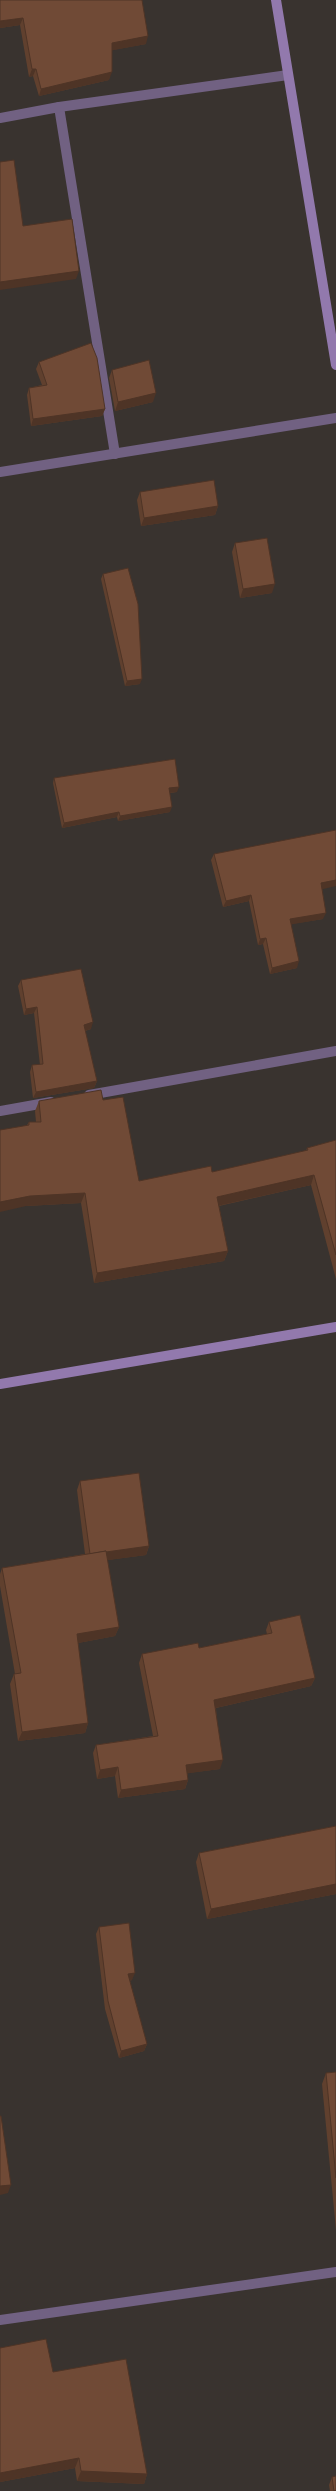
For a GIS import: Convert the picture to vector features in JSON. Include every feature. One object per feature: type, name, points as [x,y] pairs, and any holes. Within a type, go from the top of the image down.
[{"type":"street","points":[[276,0],[336,365]]},
{"type":"street","points":[[0,118],[59,107],[288,74]]},
{"type":"street","points":[[59,107],[115,454]]},
{"type":"street","points":[[0,472],[336,418]]},
{"type":"street","points":[[78,1097],[336,1050]]},
{"type":"street","points":[[0,1111],[62,1100]]},
{"type":"street","points":[[0,1384],[336,1327]]},
{"type":"street","points":[[0,2320],[336,2272]]},
{"type":"building","points":[[0,0],[142,0],[148,36],[112,43],[112,72],[41,89],[36,69],[32,69],[23,18],[0,21]]},
{"type":"building","points":[[14,160],[23,226],[72,219],[79,271],[0,282],[0,162]]},
{"type":"building","points":[[91,343],[97,358],[105,409],[33,419],[29,388],[47,385],[39,362]]},
{"type":"building","points":[[149,360],[156,393],[118,402],[112,370]]},
{"type":"building","points":[[214,480],[218,506],[144,518],[140,492]]},
{"type":"building","points":[[267,538],[275,584],[243,589],[235,543]]},
{"type":"building","points":[[128,568],[138,604],[142,679],[127,681],[103,574]]},
{"type":"building","points":[[175,759],[179,787],[169,788],[172,807],[120,816],[119,812],[64,823],[54,778]]},
{"type":"building","points":[[336,830],[336,880],[321,883],[326,913],[290,919],[299,961],[272,968],[266,938],[260,939],[251,895],[226,901],[214,854]]},
{"type":"building","points":[[81,969],[93,1022],[84,1025],[97,1081],[36,1092],[32,1065],[43,1064],[37,1007],[26,1009],[21,980]]},
{"type":"building","points":[[101,1090],[103,1100],[123,1097],[139,1181],[211,1166],[212,1172],[308,1150],[307,1148],[336,1140],[336,1255],[314,1175],[217,1197],[228,1251],[97,1273],[85,1193],[30,1196],[0,1202],[0,1130],[29,1125],[29,1122],[41,1122],[39,1101]]},
{"type":"building","points":[[139,1473],[149,1546],[90,1554],[80,1481]]},
{"type":"building","points":[[106,1551],[119,1627],[77,1634],[88,1723],[22,1732],[14,1674],[21,1673],[2,1568]]},
{"type":"building","points":[[300,1615],[315,1678],[214,1700],[223,1760],[186,1765],[188,1780],[121,1790],[118,1767],[100,1770],[96,1745],[158,1736],[142,1654],[198,1643],[199,1648],[272,1633],[269,1622]]},
{"type":"building","points":[[336,1826],[336,1884],[211,1909],[199,1853]]},
{"type":"building","points":[[129,1923],[135,1973],[128,1974],[147,2044],[121,2051],[108,2001],[99,1927]]},
{"type":"building","points":[[336,2072],[336,2178],[326,2073]]},
{"type":"building","points":[[0,2116],[11,2185],[0,2186]]},
{"type":"building","points":[[46,2339],[53,2372],[126,2359],[147,2474],[81,2471],[79,2458],[0,2473],[0,2348]]},
{"type":"building","points":[[336,2476],[336,2491],[334,2491],[332,2477]]}]
